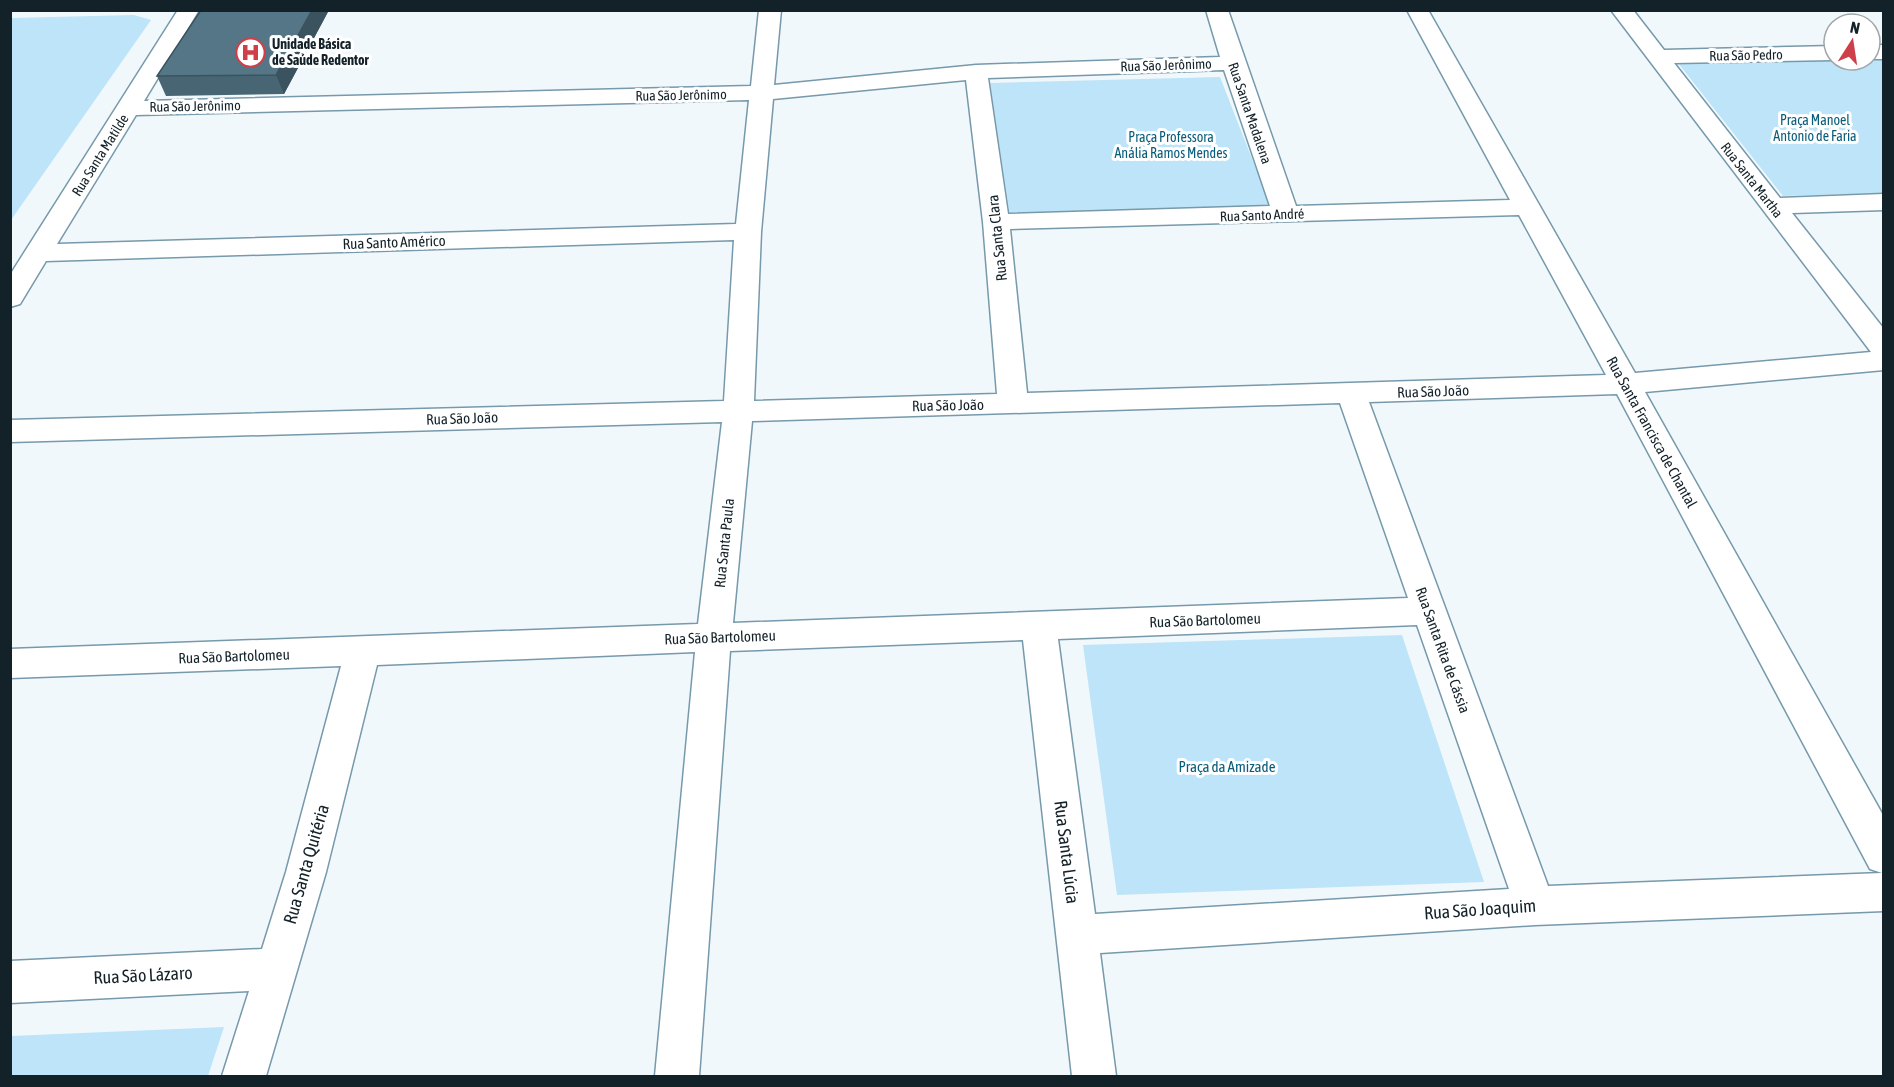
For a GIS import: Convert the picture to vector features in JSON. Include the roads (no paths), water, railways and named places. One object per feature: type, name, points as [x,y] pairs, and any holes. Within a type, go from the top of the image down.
[{"type":"street","name":"Rua Santa Matilde","points":[[10,298],[189,10]]},
{"type":"street","name":"Rua Santa Paula","points":[[677,1077],[714,637],[738,411],[748,232],[770,10]]},
{"type":"street","name":"Rua Santa Madalena","points":[[1217,10],[1233,63],[1286,214]]},
{"type":"street","name":"Rua Santa Francisca de Chantal","points":[[1417,10],[1626,384],[1884,856]]},
{"type":"street","name":"Rua Santa Martha","points":[[1621,10],[1884,349]]},
{"type":"street","name":"Rua São Pedro","points":[[1657,57],[1822,53]]},
{"type":"street","name":"Rua São Jerônimo","points":[[129,108],[761,93],[976,72],[1233,63]]},
{"type":"street","name":"Rua Santa Clara","points":[[976,72],[996,222],[1013,404]]},
{"type":"street","points":[[1773,206],[1884,202]]},
{"type":"street","name":"Rua Santo André","points":[[996,222],[1528,207]]},
{"type":"street","name":"Rua Santo Américo","points":[[40,252],[748,232]]},
{"type":"street","name":"Rua São João","points":[[10,431],[1013,404],[1626,384],[1884,360]]},
{"type":"street","name":"Rua Santa Rita de Cássia","points":[[1351,393],[1535,906]]},
{"type":"street","name":"Rua São Bartolomeu","points":[[10,664],[1429,611]]},
{"type":"street","name":"Rua Santa Lúcia","points":[[1039,627],[1094,1077]]},
{"type":"street","name":"Rua Santa Quitéria","points":[[244,1077],[274,969],[306,872],[363,650]]},
{"type":"street","name":"Rua São Joaquim","points":[[1077,935],[1535,906],[1884,891]]},
{"type":"street","name":"Rua São Lázaro","points":[[10,982],[274,969]]},
{"type":"place","name":"Unidade Básica de Saúde Redentor","points":[[251,52]]},
{"type":"park label","name":"Praça Manoel Antonio de Faria","points":[[1815,128]]},
{"type":"park label","name":"Praça Professora Anália Ramos Mendes","points":[[1171,146]]},
{"type":"park label","name":"Praça da Amizade","points":[[1227,766]]}]
